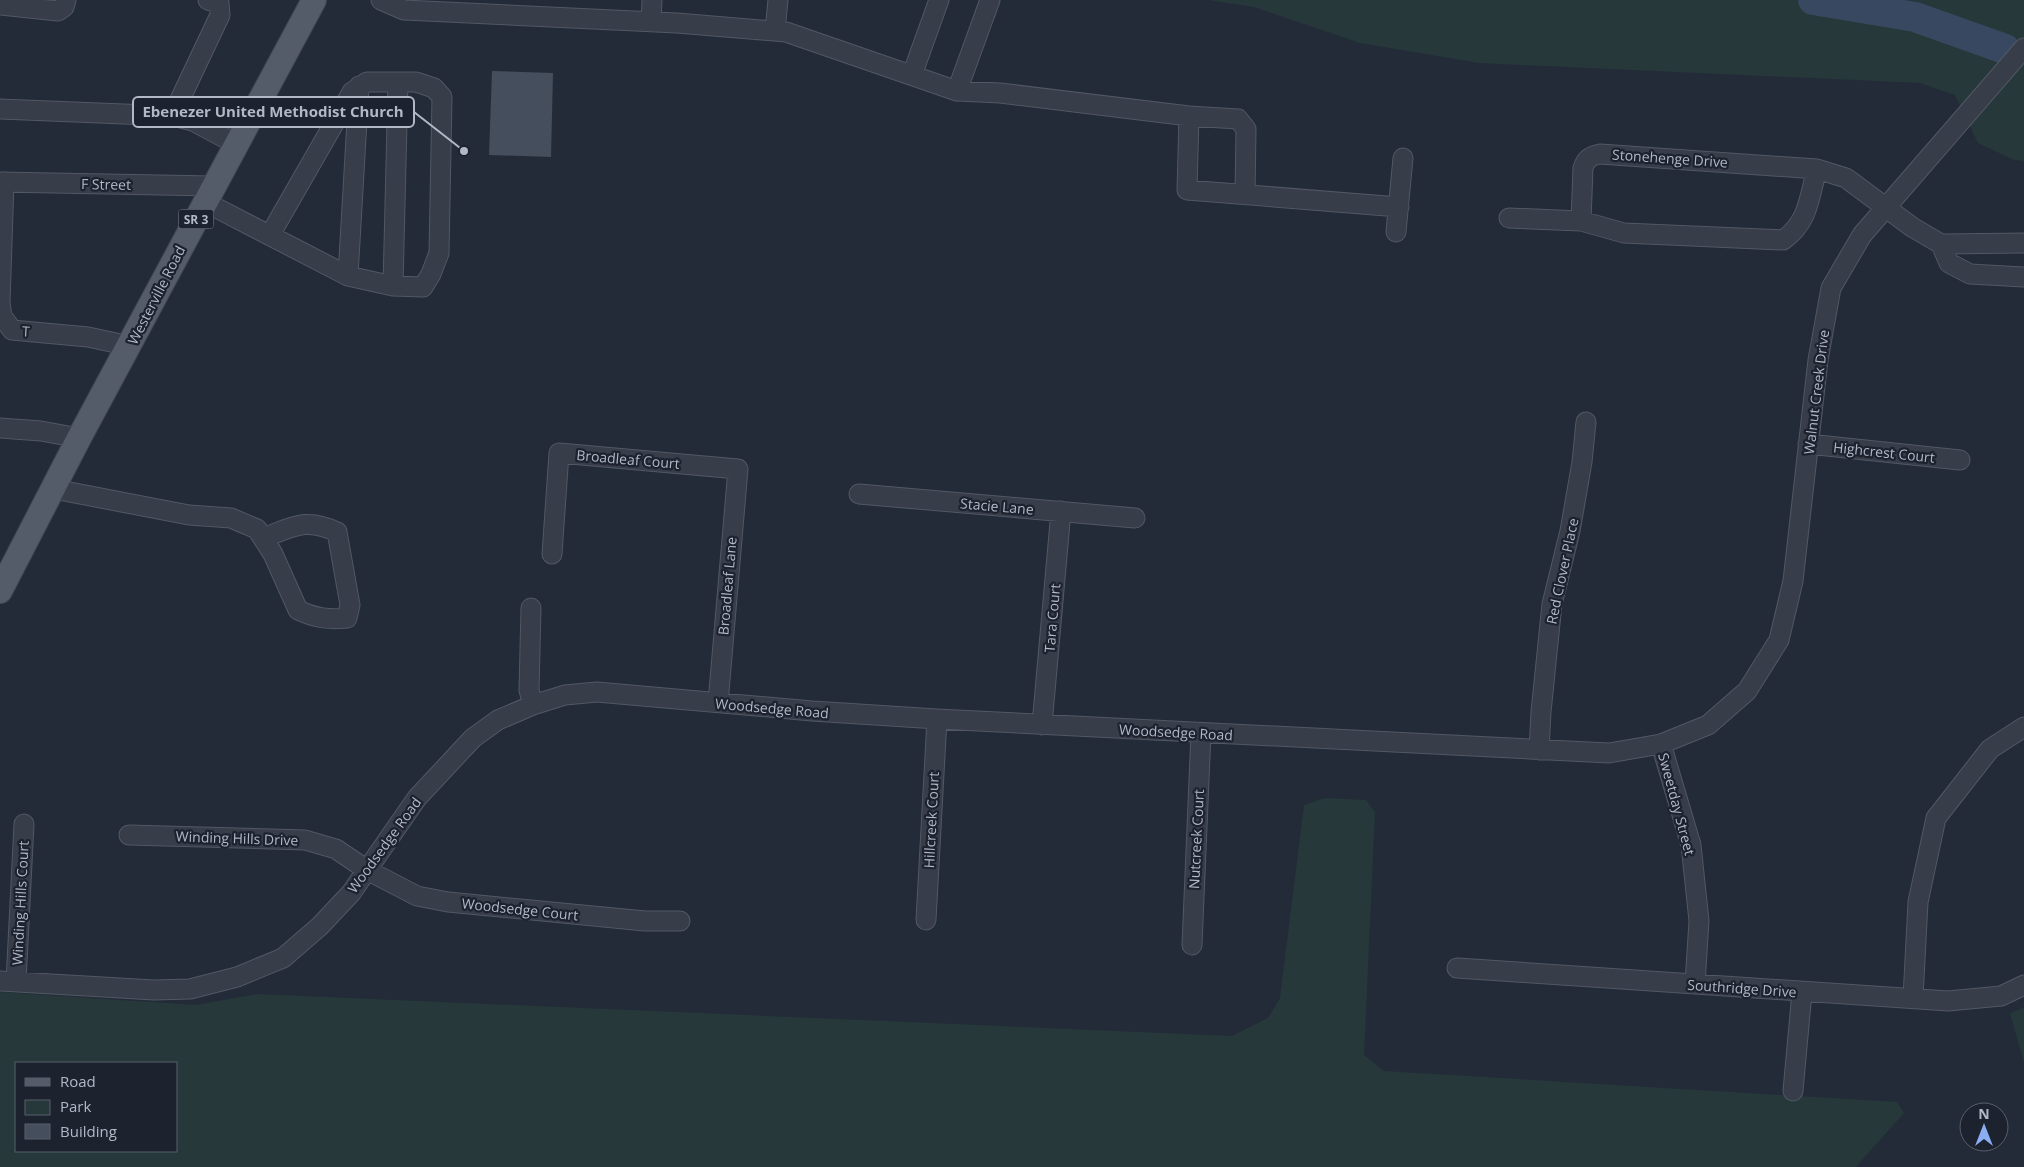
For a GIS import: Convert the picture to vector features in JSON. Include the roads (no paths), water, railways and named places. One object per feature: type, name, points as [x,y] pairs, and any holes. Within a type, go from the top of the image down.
[{"type":"main road","name":"Westerville Road","points":[[0,591],[79,438],[314,0]]},
{"type":"street","points":[[0,5],[58,11],[64,7],[66,0]]},
{"type":"street","points":[[174,117],[176,108],[220,15],[219,4],[208,0]]},
{"type":"street","points":[[381,0],[404,10],[651,22],[786,32],[957,91],[1000,93],[1189,116],[1238,119],[1246,129],[1245,194]]},
{"type":"street","points":[[651,22],[652,0]]},
{"type":"street","points":[[775,31],[778,0]]},
{"type":"street","points":[[912,75],[939,0]]},
{"type":"street","points":[[957,91],[990,0]]},
{"type":"street","name":"Walnut Creek Drive","points":[[1661,744],[1708,725],[1747,691],[1779,640],[1794,582],[1818,360],[1830,288],[1862,235],[2024,48]]},
{"type":"street","points":[[209,194],[270,235],[348,276],[393,286],[423,286],[431,274],[438,254],[442,97],[434,88],[425,84],[367,82],[359,86],[352,92],[270,235]]},
{"type":"street","points":[[393,286],[398,82]]},
{"type":"street","points":[[348,276],[359,86]]},
{"type":"street","points":[[0,109],[174,117],[193,121],[236,144]]},
{"type":"street","points":[[1189,116],[1187,190],[1399,207]]},
{"type":"street","name":"Stonehenge Drive","points":[[1581,221],[1583,168],[1586,161],[1592,155],[1600,154],[1816,169],[1846,178],[1912,226],[1941,244]]},
{"type":"street","points":[[1396,232],[1403,158]]},
{"type":"street","points":[[1509,218],[1581,221],[1624,233],[1783,240],[1795,232],[1803,220],[1816,169]]},
{"type":"street","name":"F Street","points":[[2,182],[209,194]]},
{"type":"street","name":"T","points":[[2,182],[2,316],[12,330],[88,337],[130,346]]},
{"type":"street","points":[[2024,243],[1941,244],[1950,263],[1970,274],[2024,277]]},
{"type":"street","name":"Red Clover Place","points":[[1539,750],[1552,604],[1570,531],[1582,462],[1586,422]]},
{"type":"street","points":[[0,428],[41,431],[79,438]]},
{"type":"street","name":"Highcrest Court","points":[[1808,444],[1960,460]]},
{"type":"street","name":"Broadleaf Court","points":[[552,554],[559,453],[738,468]]},
{"type":"street","name":"Broadleaf Lane","points":[[718,703],[738,468]]},
{"type":"street","points":[[54,489],[189,515],[231,518],[257,529],[273,554],[298,610],[328,620],[347,618],[350,605],[337,532],[320,524],[301,524],[264,538]]},
{"type":"street","name":"Stacie Lane","points":[[859,494],[1135,518]]},
{"type":"street","name":"Tara Court","points":[[1042,725],[1061,511]]},
{"type":"street","points":[[531,608],[529,690],[533,705]]},
{"type":"street","name":"Woodsedge Road","points":[[8,981],[154,990],[190,989],[238,977],[283,958],[320,926],[351,893],[417,798],[473,738],[498,720],[533,705],[565,695],[598,692],[937,719],[1539,750],[1609,753],[1661,744]]},
{"type":"street","name":"Hillcreek Court","points":[[926,920],[937,719]]},
{"type":"street","points":[[1913,998],[1918,902],[1936,818],[1990,749],[2024,726]]},
{"type":"street","name":"Nutcreek Court","points":[[1192,945],[1201,734]]},
{"type":"street","name":"Sweetday Street","points":[[1661,744],[1691,845],[1699,921],[1696,984]]},
{"type":"street","name":"Winding Hills Court","points":[[8,981],[24,824]]},
{"type":"street","name":"Winding Hills Drive","points":[[129,835],[305,840],[336,849],[367,870]]},
{"type":"street","name":"Woodsedge Court","points":[[367,870],[417,896],[448,902],[645,921],[680,921]]},
{"type":"street","name":"Southridge Drive","points":[[1457,968],[1802,992],[1948,1000],[2001,996],[2024,985]]},
{"type":"street","points":[[1794,1091],[1802,992]]},
{"type":"waterway","points":[[1813,0],[1915,17],[2005,49]]},
{"type":"place","name":"Ebenezer United Methodist Church","points":[[464,151]]}]
